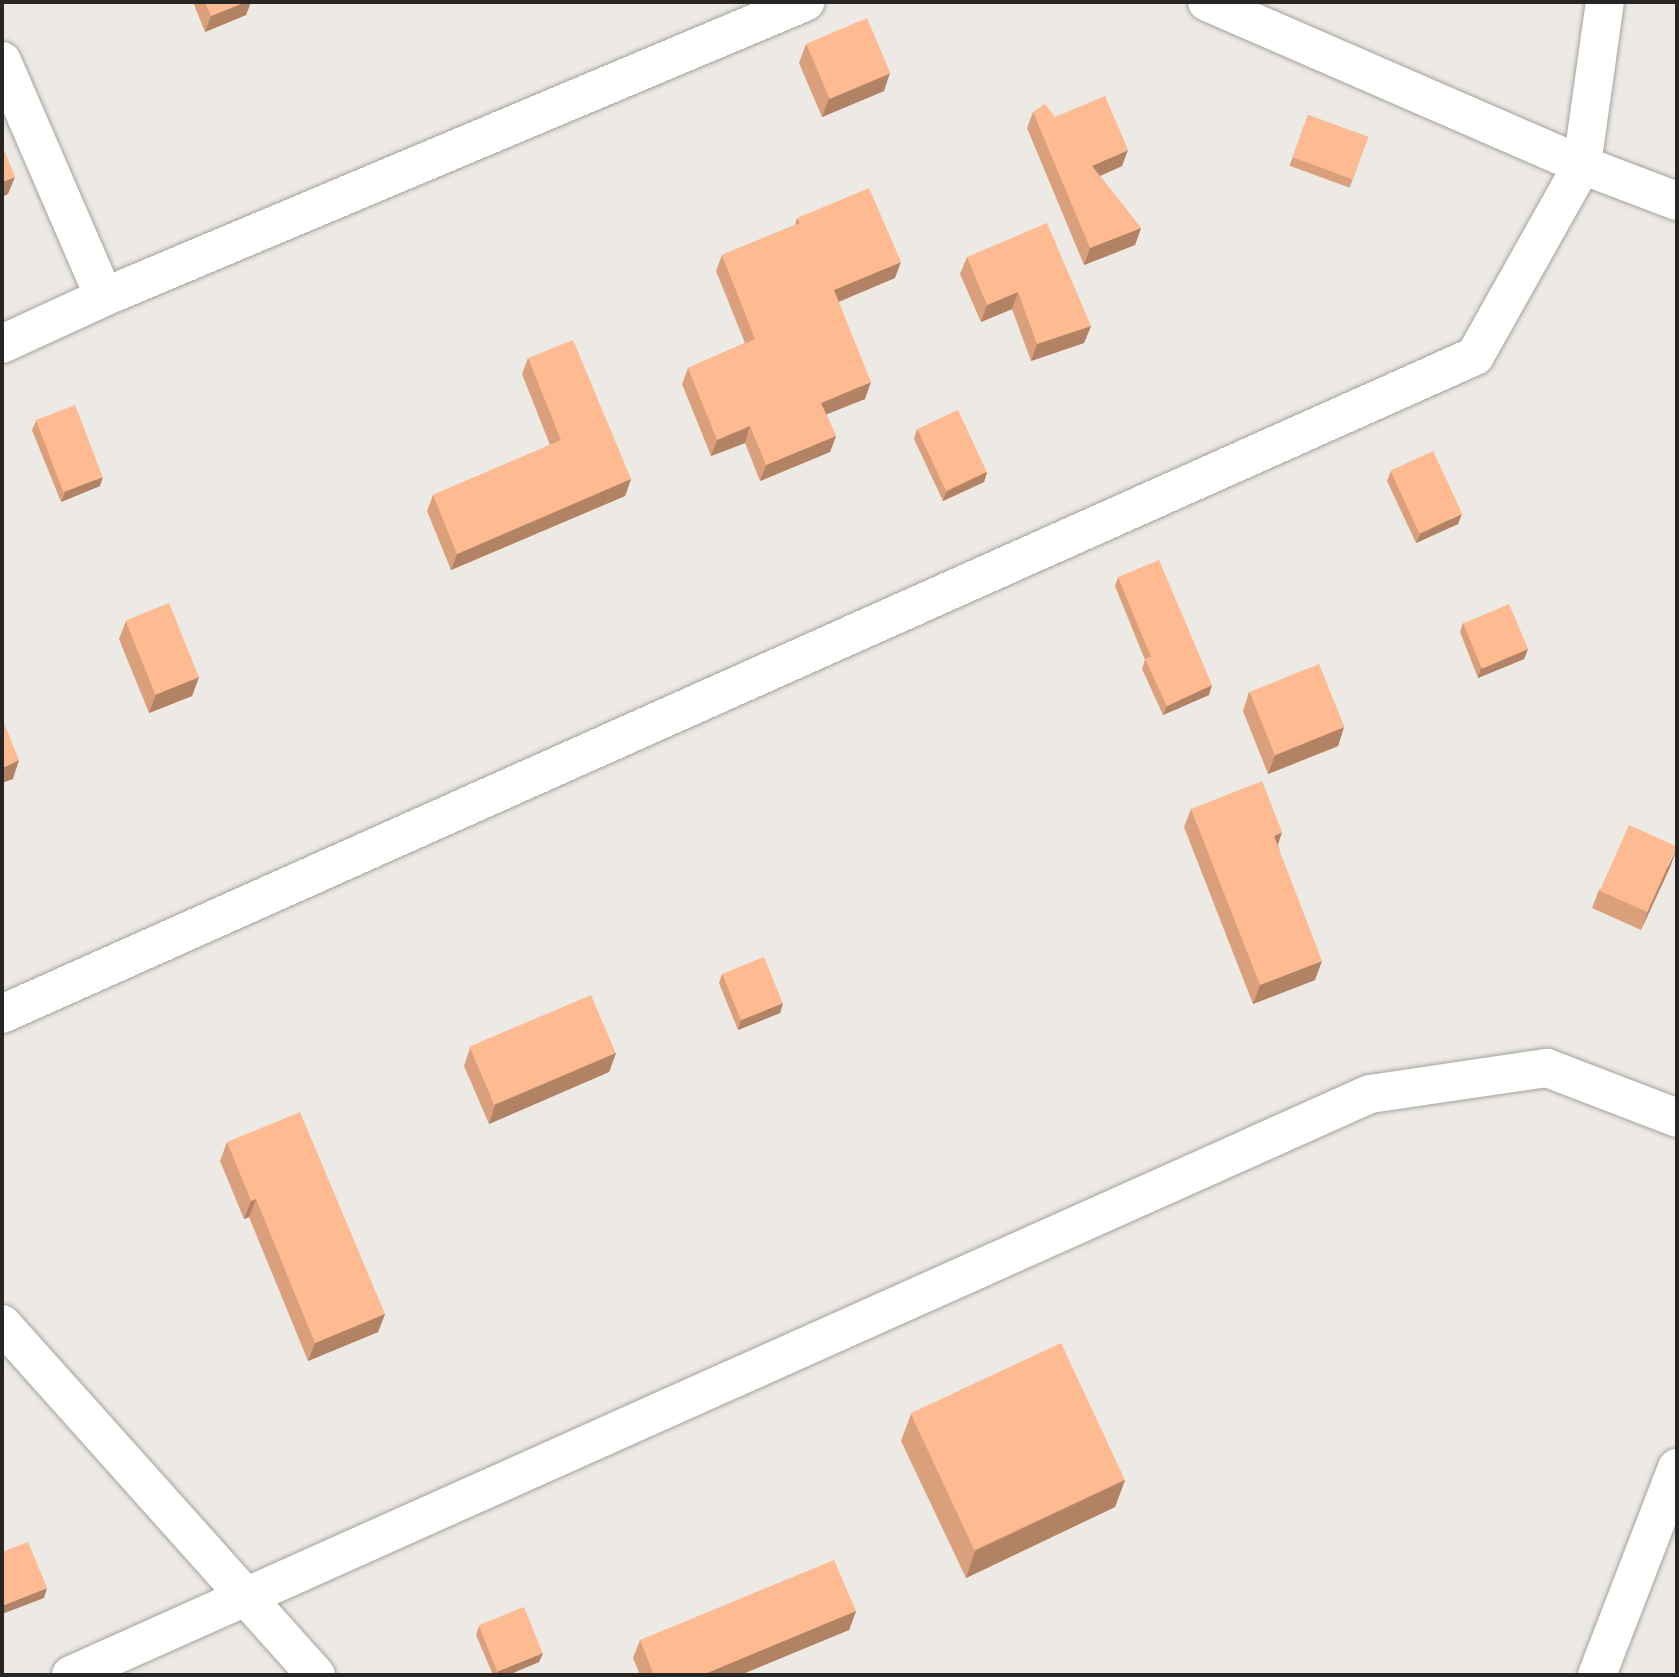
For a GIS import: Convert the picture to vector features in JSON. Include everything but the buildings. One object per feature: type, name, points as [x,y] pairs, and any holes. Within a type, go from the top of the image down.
[{"type":"street","points":[[2,344],[104,296],[805,2]]},
{"type":"street","points":[[1207,2],[1582,165],[1677,201]]},
{"type":"street","points":[[2,1014],[1475,356],[1582,165],[1605,2]]},
{"type":"street","points":[[2,61],[104,296]]},
{"type":"street","points":[[71,1675],[1370,1094],[1547,1068],[1677,1118]]},
{"type":"street","points":[[2,1324],[316,1675]]},
{"type":"street","points":[[1597,1675],[1677,1468]]}]
